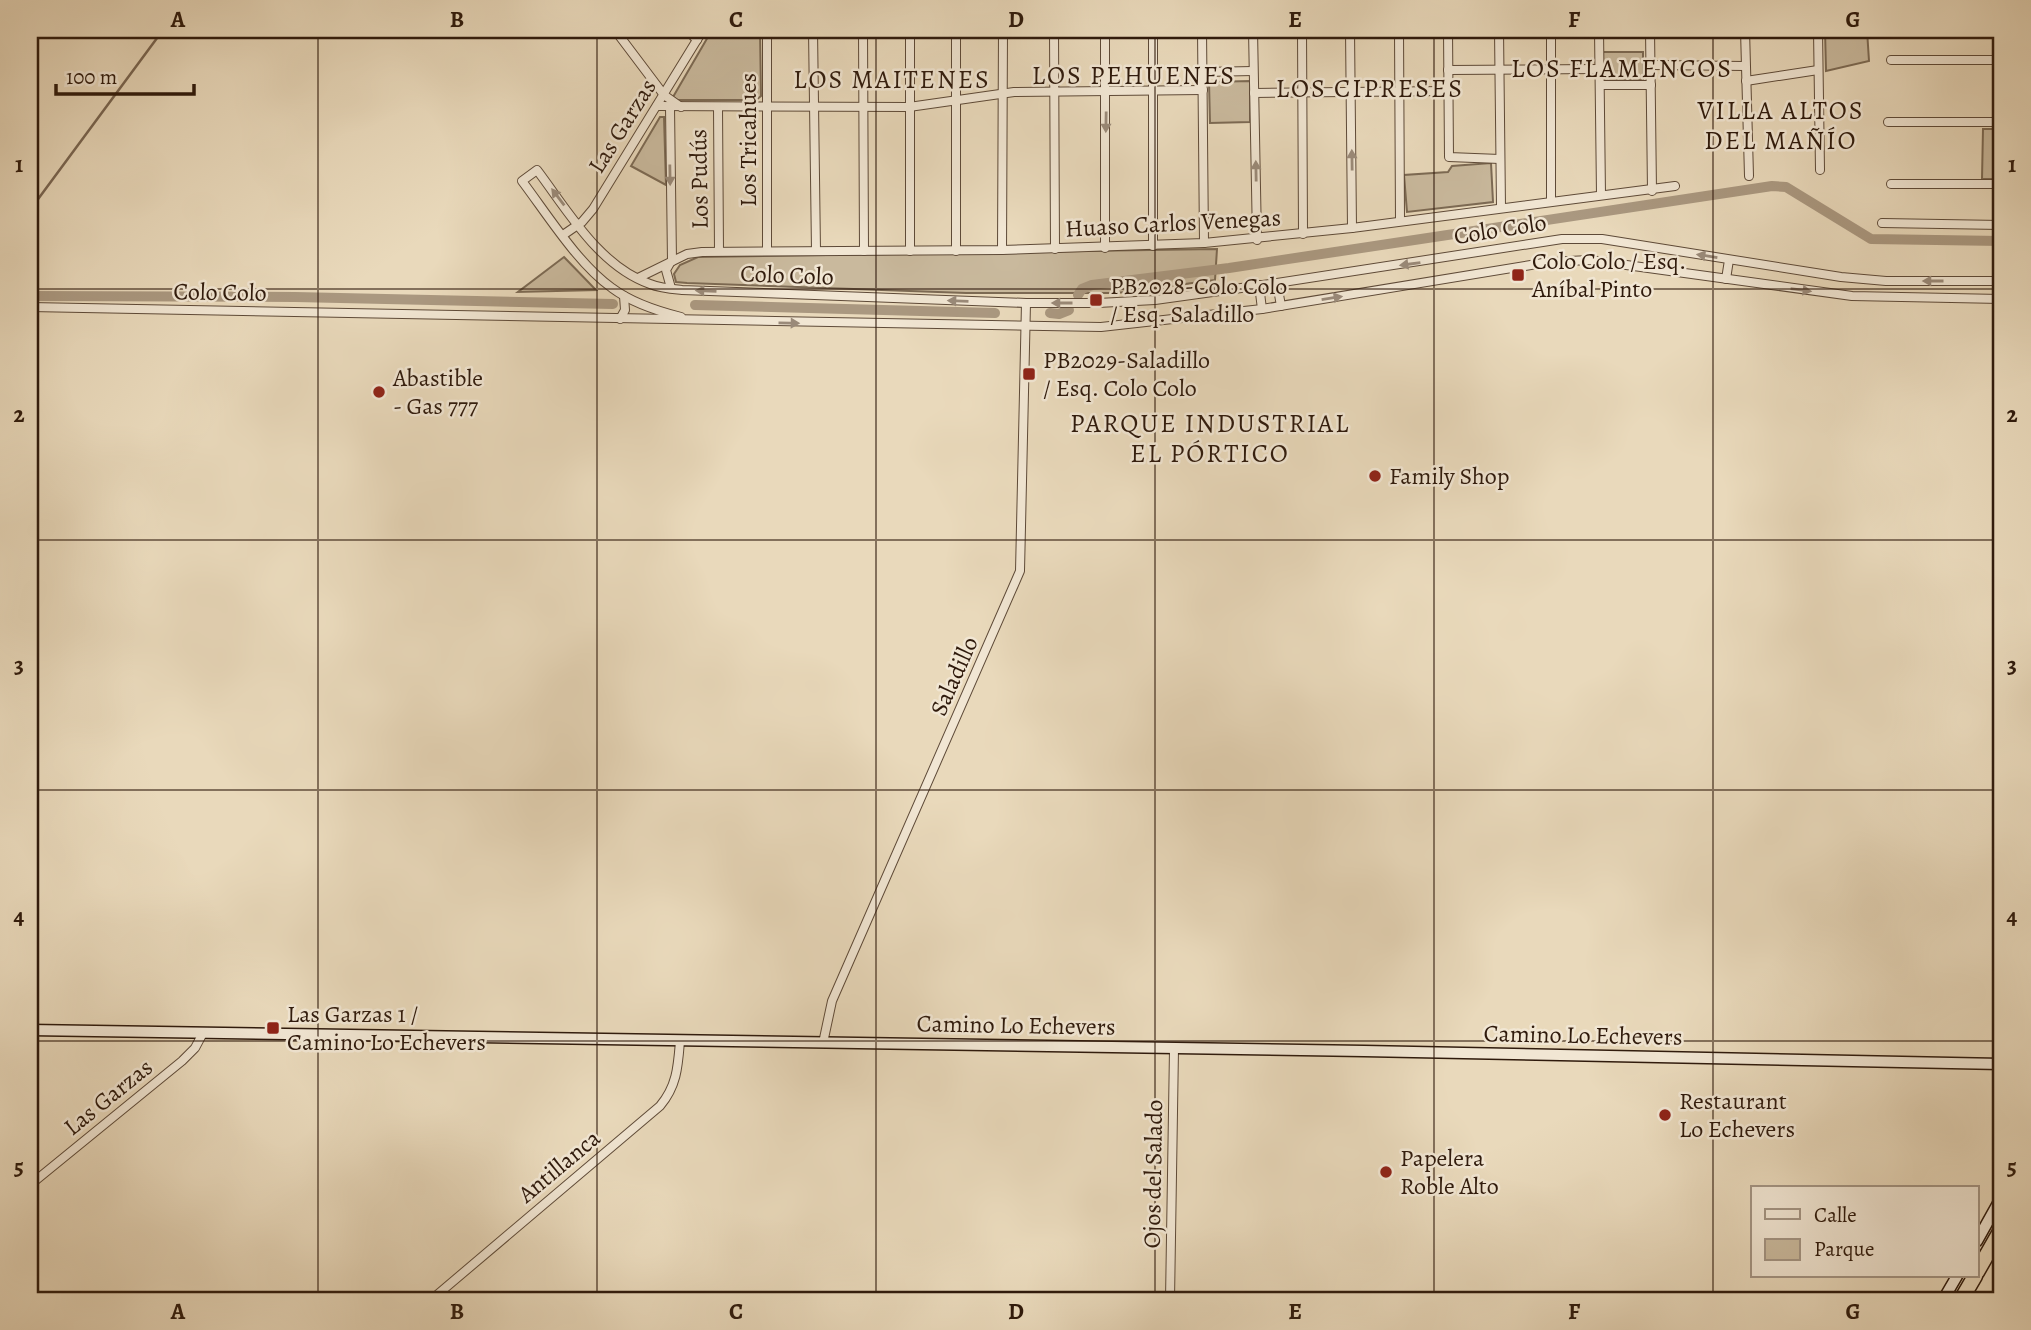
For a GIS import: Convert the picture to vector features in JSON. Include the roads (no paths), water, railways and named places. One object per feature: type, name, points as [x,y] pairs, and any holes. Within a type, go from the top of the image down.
[{"type":"highway","points":[[1979,1269],[2001,1230]]},
{"type":"highway","points":[[1961,1300],[1974,1278]]},
{"type":"highway","points":[[1998,1300],[2001,1294]]},
{"type":"main road","name":"Camino Lo Echevers","points":[[30,1030],[2001,1064]]},
{"type":"main road","points":[[1979,1237],[2001,1198]]},
{"type":"main road","points":[[1943,1300],[1956,1278]]},
{"type":"street","points":[[615,30],[664,95],[681,107]]},
{"type":"street","points":[[687,30],[697,40]]},
{"type":"street","name":"Las Garzas","points":[[563,235],[578,225],[593,209],[703,30]]},
{"type":"street","name":"Los Tricahues","points":[[767,30],[767,251]]},
{"type":"street","points":[[813,30],[817,251]]},
{"type":"street","points":[[863,30],[864,251]]},
{"type":"street","points":[[910,30],[910,251]]},
{"type":"street","points":[[956,30],[956,251]]},
{"type":"street","points":[[1002,250],[1003,30]]},
{"type":"street","points":[[1054,30],[1055,249]]},
{"type":"street","points":[[1105,30],[1105,248]]},
{"type":"street","points":[[1153,30],[1153,246]]},
{"type":"street","points":[[1202,30],[1203,243]]},
{"type":"street","points":[[1253,30],[1257,240]]},
{"type":"street","points":[[1302,30],[1303,233]]},
{"type":"street","points":[[1350,30],[1352,228]]},
{"type":"street","points":[[1399,30],[1400,221]]},
{"type":"street","points":[[1448,30],[1449,158],[1500,159]]},
{"type":"street","points":[[1499,30],[1501,208]]},
{"type":"street","points":[[1551,30],[1551,201]]},
{"type":"street","points":[[1600,30],[1601,195]]},
{"type":"street","points":[[1650,30],[1652,191]]},
{"type":"street","points":[[1745,30],[1749,176]]},
{"type":"street","points":[[1818,30],[1820,170]]},
{"type":"street","points":[[1891,60],[2001,60]]},
{"type":"street","points":[[1650,65],[1745,66]]},
{"type":"street","points":[[1448,71],[1600,69]]},
{"type":"street","points":[[1746,81],[1818,70]]},
{"type":"street","points":[[1203,72],[1254,71]]},
{"type":"street","points":[[1600,85],[1651,85]]},
{"type":"street","points":[[657,106],[909,107],[1003,92],[1203,89]]},
{"type":"street","points":[[1254,93],[1448,91]]},
{"type":"street","points":[[670,107],[672,261],[666,270],[671,288]]},
{"type":"street","name":"Los Pudús","points":[[718,108],[719,251]]},
{"type":"street","points":[[1888,121],[2001,122]]},
{"type":"street","name":"Colo Colo","points":[[696,321],[655,310],[624,296],[594,273],[522,181],[537,170],[578,225],[604,254],[649,284],[671,288],[1026,303],[1155,300],[1562,239],[1602,239],[1841,277],[1886,281],[2001,281]]},
{"type":"street","points":[[1891,184],[2001,184]]},
{"type":"street","name":"Huaso Carlos Venegas","points":[[638,278],[689,254],[719,251],[1105,248],[1257,240],[1675,186]]},
{"type":"street","points":[[1882,223],[2001,225]]},
{"type":"street","points":[[1727,279],[1730,260]]},
{"type":"street","name":"Colo Colo","points":[[30,307],[1101,327],[1262,309],[1543,262],[1568,261],[1590,261],[1852,296],[2001,299]]},
{"type":"street","points":[[1744,281],[1746,262]]},
{"type":"street","points":[[1964,299],[1966,288],[1975,281]]},
{"type":"street","points":[[1277,283],[1281,306]]},
{"type":"street","points":[[1259,285],[1262,309]]},
{"type":"street","points":[[620,319],[625,310],[624,296]]},
{"type":"street","name":"Saladillo","points":[[823,1043],[836,993],[1020,572],[1026,303]]},
{"type":"street","name":"Las Garzas","points":[[30,1185],[182,1061],[195,1048],[203,1033]]},
{"type":"street","name":"Antillanca","points":[[431,1300],[660,1106],[671,1090],[677,1074],[680,1041]]},
{"type":"street","name":"Ojos del Salado","points":[[1170,1300],[1174,1049]]},
{"type":"waterway","points":[[30,210],[163,30]]},
{"type":"waterway","points":[[1078,295],[1082,289],[1092,285],[1229,268],[1772,186],[1786,187],[1871,239],[2001,241]]},
{"type":"waterway","points":[[30,296],[295,297],[613,304]]},
{"type":"waterway","points":[[695,305],[995,313]]},
{"type":"waterway","points":[[1050,313],[1059,314],[1069,310]]},
{"type":"place","name":"Colo Colo / Esq. Aníbal Pinto","points":[[1518,275]]},
{"type":"place","name":"PB2028-Colo Colo / Esq. Saladillo","points":[[1096,300]]},
{"type":"place","name":"PB2029-Saladillo / Esq. Colo Colo","points":[[1029,374]]},
{"type":"place","name":"Abastible - Gas 777","points":[[379,392]]},
{"type":"place","name":"Family Shop","points":[[1375,476]]},
{"type":"place","name":"Las Garzas 1 / Camino Lo Echevers","points":[[273,1028]]},
{"type":"place","name":"Restaurant Lo Echevers","points":[[1665,1115]]},
{"type":"place","name":"Papelera Roble Alto","points":[[1386,1172]]},
{"type":"district","name":"LOS FLAMENCOS","points":[[1622,68]]},
{"type":"district","name":"LOS PEHUENES","points":[[1134,75]]},
{"type":"district","name":"LOS MAITENES","points":[[892,79]]},
{"type":"district","name":"LOS CIPRESES","points":[[1370,88]]},
{"type":"district","name":"VILLA ALTOS DEL MAÑÍO","points":[[1781,125]]},
{"type":"district","name":"PARQUE INDUSTRIAL EL PÓRTICO","points":[[1210,438]]}]
